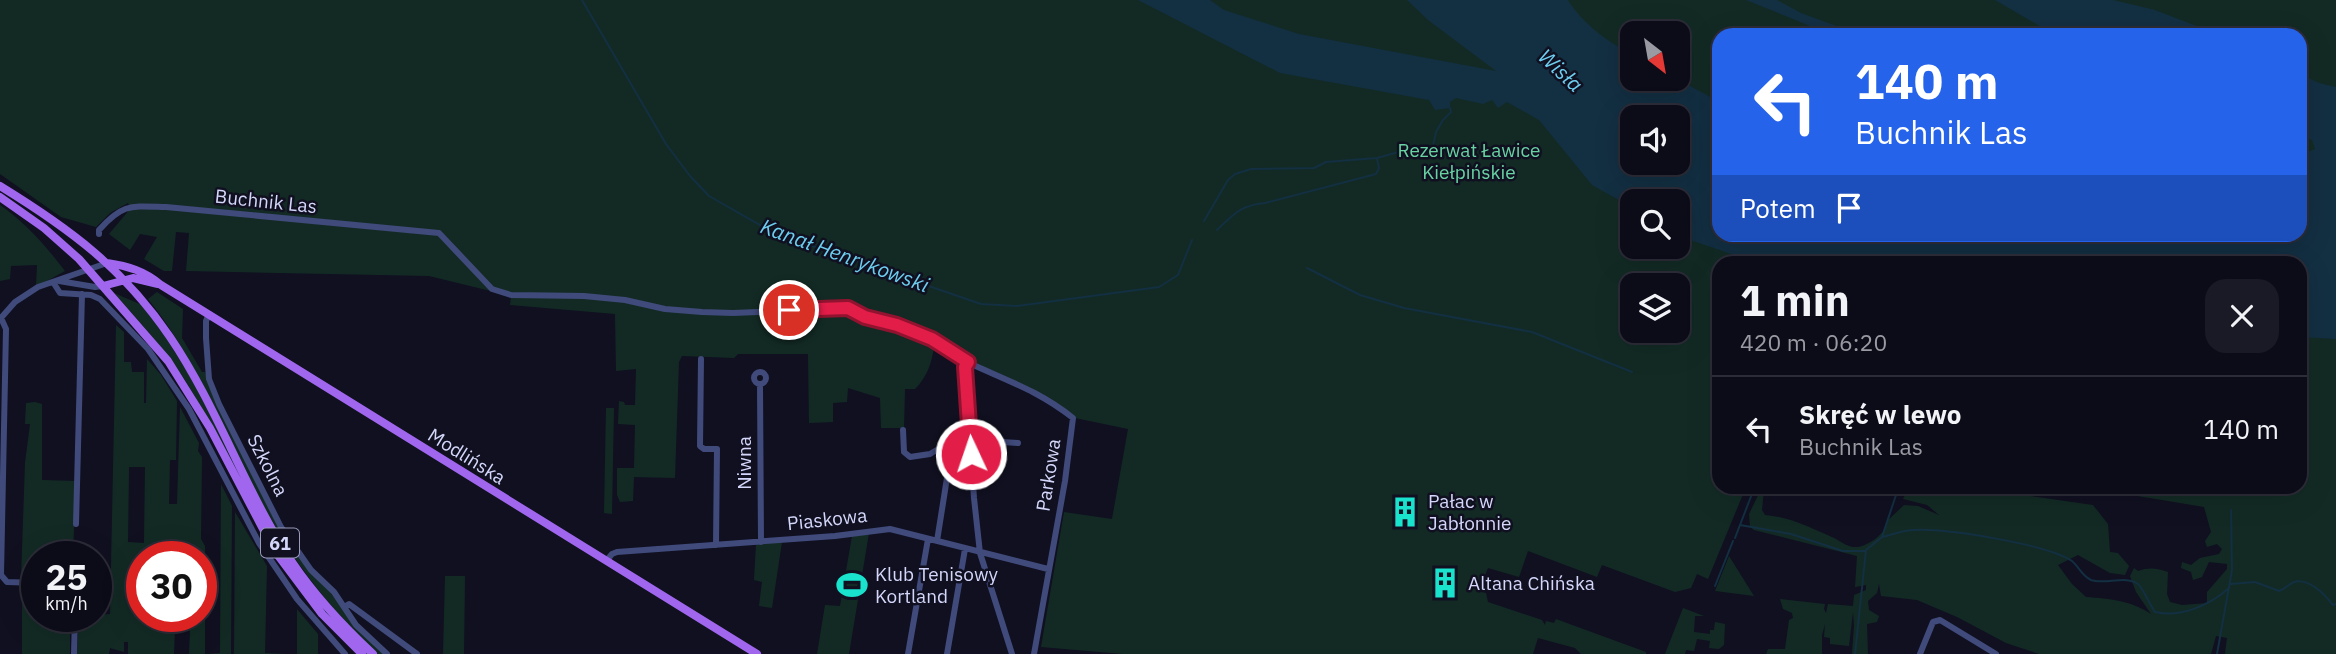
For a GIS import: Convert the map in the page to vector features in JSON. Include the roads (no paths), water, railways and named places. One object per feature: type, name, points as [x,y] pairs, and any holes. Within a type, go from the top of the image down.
[{"type":"main road","name":"Modlińska","points":[[0,186],[86,244],[107,263],[129,267],[151,276],[156,284]]},
{"type":"main road","name":"61","points":[[0,197],[44,228],[79,259],[148,336],[188,390],[263,531],[286,568],[322,614],[362,654]]},
{"type":"main road","name":"61","points":[[107,263],[142,300],[180,353],[269,524],[293,563],[335,617],[373,654]]},
{"type":"main road","name":"Modlińska","points":[[123,279],[134,278],[156,284],[209,314],[757,654]]},
{"type":"main road","points":[[103,286],[123,279]]},
{"type":"main road","points":[[142,300],[143,288],[156,284]]},
{"type":"street","name":"Buchnik Las","points":[[99,232],[111,216],[123,208],[166,207],[439,233],[492,289],[500,292],[530,297],[572,295],[665,309],[733,313],[848,308],[865,317],[897,325],[932,339],[968,362]]},
{"type":"street","points":[[79,259],[79,275]]},
{"type":"street","points":[[21,582],[7,582],[1,575],[6,329],[0,319],[15,302],[38,287],[79,275],[107,263]]},
{"type":"street","points":[[55,281],[95,288],[103,286]]},
{"type":"street","points":[[55,281],[61,293],[82,294],[100,299],[148,349],[189,409],[259,543],[297,599],[345,654]]},
{"type":"street","points":[[76,524],[82,294]]},
{"type":"street","name":"Szkolna","points":[[209,314],[206,323],[207,368],[219,404],[281,527],[311,570],[334,592],[344,607],[349,604],[417,654]]},
{"type":"street","points":[[701,359],[700,446],[704,449],[717,449],[716,545]]},
{"type":"street","points":[[968,362],[965,367],[980,553],[1012,654]]},
{"type":"street","name":"Parkowa","points":[[968,362],[1050,400],[1073,418],[1065,481],[1034,654]]},
{"type":"street","name":"Niwna","points":[[760,384],[761,542]]},
{"type":"street","points":[[903,430],[904,452],[910,457],[930,454],[953,440],[1018,443]]},
{"type":"street","points":[[937,541],[953,440]]},
{"type":"street","name":"Piaskowa","points":[[607,561],[617,552],[761,542],[882,529],[902,531],[1048,569]]},
{"type":"street","points":[[908,654],[928,539]]},
{"type":"street","points":[[947,654],[965,549]]},
{"type":"street","points":[[344,607],[356,625],[387,654]]},
{"type":"street","points":[[1920,654],[1933,622],[1940,620],[1996,654]]},
{"type":"street","points":[[74,654],[75,632]]},
{"type":"water","name":"Wisła","points":[[1138,0],[1210,0],[1224,10],[1299,34],[1496,71],[1428,20],[1407,0],[1568,0],[1597,32],[1620,47],[1620,91],[1690,91],[1690,86],[1712,98],[1712,242],[2307,242],[2307,152],[2315,149],[2312,140],[2307,138],[2307,77],[2336,87],[2336,339],[2307,337],[2307,256],[1737,256],[1690,239],[1690,189],[1620,189],[1620,201],[1592,185],[1539,120],[1507,102],[1498,108],[1492,100],[1483,104],[1456,98],[1450,102],[1450,108],[1435,110],[1429,100],[1280,73]]},
{"type":"water","points":[[1746,0],[1777,0],[1801,13],[1842,28],[1815,28]]},
{"type":"water","points":[[1995,0],[2113,0],[2155,10],[2202,28],[2043,28]]},
{"type":"waterway","name":"Kanał Henrykowski","points":[[582,0],[666,144],[690,176],[709,196],[772,232],[981,304],[1017,306],[1159,287],[1178,275],[1192,240]]},
{"type":"waterway","name":"Kanał Henrykowski","points":[[1204,221],[1228,180],[1235,174],[1251,169],[1314,168],[1326,162],[1377,158],[1402,151],[1414,153],[1429,150],[1433,146],[1436,132],[1451,112],[1450,108]]},
{"type":"waterway","points":[[1217,230],[1243,208],[1376,174],[1379,168],[1377,159]]},
{"type":"waterway","points":[[1307,268],[1360,295],[1404,308],[1532,332],[1632,372]]},
{"type":"waterway","points":[[1735,538],[1752,494]]},
{"type":"waterway","points":[[1855,654],[1866,550],[1882,537],[1896,494]]},
{"type":"waterway","points":[[2217,654],[2232,570],[2231,510]]},
{"type":"waterway","points":[[1740,525],[1791,534],[1843,551],[1865,551]]},
{"type":"waterway","points":[[1882,537],[1909,530],[1928,530],[1995,538],[2041,549],[2072,561],[2091,580],[2133,581],[2142,589],[2155,612],[2175,613],[2195,609],[2229,588]]},
{"type":"waterway","points":[[1715,586],[1733,541]]},
{"type":"waterway","points":[[2231,584],[2255,582],[2279,591],[2300,581],[2311,585],[2333,605],[2336,604]]},
{"type":"place","name":"Pałac w Jabłonnie","points":[[1405,512]]},
{"type":"place","name":"Altana Chińska","points":[[1445,583]]},
{"type":"place","name":"Klub Tenisowy Kortland","points":[[852,585]]},
{"type":"park label","name":"Rezerwat Ławice Kiełpińskie","points":[[1469,161]]}]
